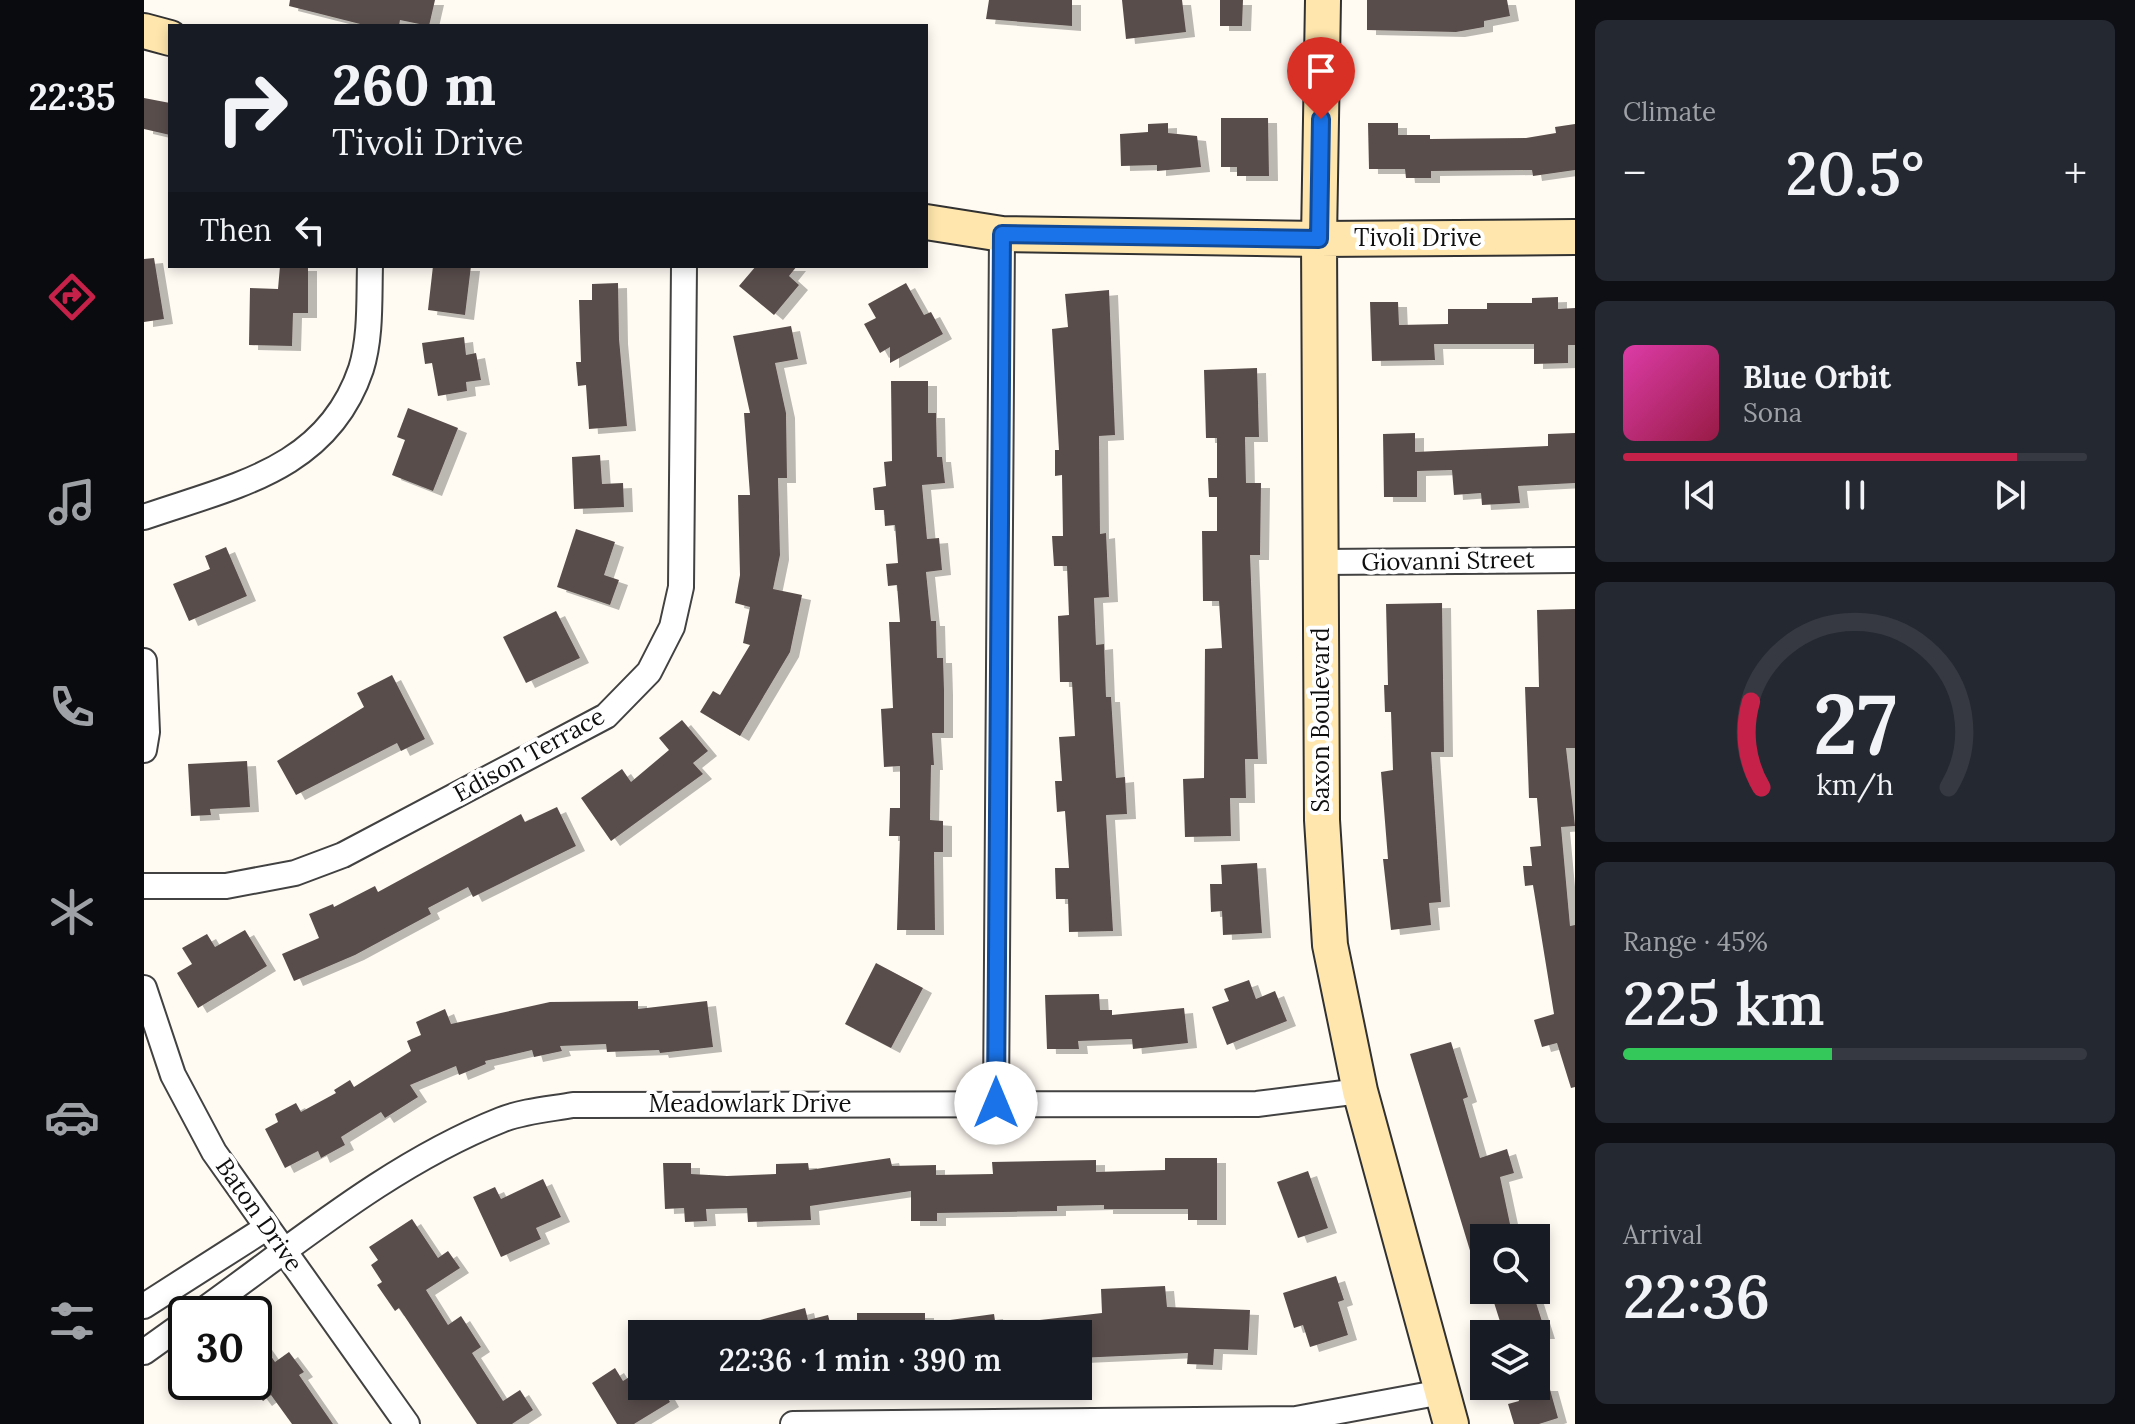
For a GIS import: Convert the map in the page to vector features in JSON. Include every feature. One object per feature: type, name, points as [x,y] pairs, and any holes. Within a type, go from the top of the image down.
[{"type":"main road","name":"Saxon Boulevard","points":[[1323,0],[1319,239],[1320,562],[1322,820],[1329,929],[1360,1091],[1446,1408]]},
{"type":"main road","points":[[144,31],[168,37]]},
{"type":"main road","name":"Tivoli Drive","points":[[928,222],[1002,234],[1319,239],[1575,237]]},
{"type":"street","points":[[996,1103],[1002,234]]},
{"type":"street","points":[[144,517],[275,472],[305,452],[344,409],[362,368],[368,327],[370,268]]},
{"type":"street","name":"Edison Terrace","points":[[144,886],[226,886],[295,873],[343,855],[606,716],[649,672],[672,627],[681,587],[684,268]]},
{"type":"street","name":"Giovanni Street","points":[[1320,562],[1575,560]]},
{"type":"street","points":[[144,661],[147,732],[144,750]]},
{"type":"street","name":"Baton Drive","points":[[144,988],[173,1075],[214,1152],[407,1424]]},
{"type":"street","name":"Meadowlark Drive","points":[[223,1296],[382,1183],[443,1146],[505,1118],[573,1105],[1257,1104],[1360,1091]]},
{"type":"street","points":[[144,1306],[266,1228]]},
{"type":"street","points":[[144,1352],[168,1335]]},
{"type":"street","points":[[793,1424],[1296,1419],[1446,1408]]},
{"type":"building","points":[[290,0],[435,0],[429,24],[400,20],[399,24],[360,24],[289,6]]},
{"type":"building","points":[[989,0],[1072,0],[1072,26],[986,19]]},
{"type":"building","points":[[1122,0],[1182,0],[1186,32],[1126,39]]},
{"type":"building","points":[[1220,0],[1243,0],[1242,26],[1220,26]]},
{"type":"building","points":[[1367,0],[1507,0],[1510,16],[1484,21],[1484,27],[1456,32],[1367,30]]},
{"type":"building","points":[[144,98],[168,103],[168,135],[144,129]]},
{"type":"building","points":[[1221,118],[1268,118],[1269,176],[1237,176],[1237,167],[1221,167]]},
{"type":"building","points":[[1168,123],[1168,133],[1197,136],[1201,167],[1157,171],[1157,165],[1121,166],[1120,134],[1148,132],[1148,124]]},
{"type":"building","points":[[1368,123],[1398,123],[1398,135],[1430,135],[1430,139],[1526,138],[1556,133],[1555,127],[1575,124],[1575,170],[1533,176],[1532,170],[1431,171],[1431,178],[1406,178],[1405,169],[1369,169]]},
{"type":"building","points":[[154,258],[164,319],[144,322],[144,259]]},
{"type":"building","points":[[280,268],[308,268],[308,313],[293,313],[292,346],[249,345],[250,288],[278,289]]},
{"type":"building","points":[[433,268],[471,268],[465,315],[428,310]]},
{"type":"building","points":[[754,268],[795,268],[789,276],[799,285],[774,315],[739,286]]},
{"type":"building","points":[[618,283],[619,339],[627,426],[589,429],[586,385],[578,386],[576,362],[581,362],[579,300],[592,300],[592,284]]},
{"type":"building","points":[[906,283],[924,315],[931,312],[943,334],[890,363],[890,347],[880,353],[864,324],[876,318],[868,304]]},
{"type":"building","points":[[1109,290],[1115,435],[1099,436],[1100,534],[1106,533],[1109,597],[1094,598],[1096,645],[1104,644],[1106,697],[1111,697],[1116,778],[1125,777],[1127,814],[1106,815],[1113,931],[1069,932],[1068,899],[1056,899],[1055,868],[1069,868],[1065,811],[1057,812],[1055,781],[1062,781],[1059,737],[1075,736],[1072,682],[1060,682],[1058,616],[1069,615],[1067,566],[1054,566],[1052,536],[1063,536],[1062,475],[1055,476],[1055,450],[1059,450],[1052,329],[1068,327],[1065,294]]},
{"type":"building","points":[[1558,297],[1558,309],[1575,308],[1575,345],[1568,345],[1568,363],[1534,364],[1534,344],[1434,344],[1435,360],[1372,361],[1370,302],[1398,302],[1399,325],[1448,324],[1448,309],[1487,309],[1487,303],[1532,303],[1532,298]]},
{"type":"building","points":[[791,326],[798,359],[775,363],[786,413],[787,478],[778,478],[780,555],[773,589],[802,595],[790,652],[740,736],[700,712],[713,691],[720,695],[750,645],[743,643],[750,607],[735,603],[740,575],[738,495],[750,495],[744,413],[750,413],[733,336]]},
{"type":"building","points":[[464,337],[466,355],[476,353],[481,380],[466,382],[467,391],[438,396],[432,363],[425,364],[422,343]]},
{"type":"building","points":[[1257,368],[1259,437],[1245,437],[1246,483],[1261,483],[1260,555],[1250,555],[1258,759],[1245,759],[1246,798],[1230,798],[1231,836],[1185,837],[1183,779],[1204,778],[1205,649],[1222,648],[1219,601],[1203,601],[1202,531],[1217,531],[1217,497],[1209,497],[1208,478],[1217,478],[1217,438],[1206,438],[1204,370]]},
{"type":"building","points":[[891,381],[928,381],[928,413],[936,413],[937,457],[942,457],[945,483],[922,485],[927,539],[939,538],[942,570],[926,572],[931,621],[936,621],[937,658],[943,658],[944,690],[944,733],[932,733],[934,765],[931,765],[930,820],[943,821],[943,852],[934,852],[935,930],[897,930],[900,836],[889,836],[890,808],[900,808],[900,766],[884,767],[881,709],[893,708],[889,622],[900,622],[897,585],[888,586],[886,564],[898,563],[895,525],[885,526],[884,510],[875,510],[873,488],[886,486],[884,462],[892,461]]},
{"type":"building","points":[[408,408],[458,428],[433,491],[392,475],[405,440],[397,437]]},
{"type":"building","points":[[1415,433],[1415,452],[1548,446],[1548,434],[1575,433],[1575,483],[1518,486],[1520,503],[1482,505],[1481,493],[1454,495],[1452,470],[1417,471],[1417,497],[1384,497],[1383,434]]},
{"type":"building","points":[[600,455],[602,484],[623,483],[624,507],[574,509],[572,457]]},
{"type":"building","points":[[576,529],[615,542],[604,575],[619,580],[610,605],[557,587]]},
{"type":"building","points":[[226,547],[247,596],[189,621],[173,584],[210,569],[205,556]]},
{"type":"building","points":[[1442,603],[1444,752],[1431,752],[1441,902],[1429,903],[1431,925],[1391,930],[1383,859],[1388,859],[1381,772],[1393,770],[1391,712],[1385,712],[1384,685],[1388,685],[1386,604]]},
{"type":"building","points":[[1575,609],[1575,748],[1566,748],[1575,826],[1561,827],[1570,926],[1575,925],[1575,1087],[1571,1088],[1557,1043],[1542,1047],[1534,1020],[1554,1014],[1533,885],[1525,886],[1523,866],[1532,866],[1530,847],[1541,846],[1537,798],[1529,798],[1525,687],[1539,687],[1537,610]]},
{"type":"building","points":[[556,611],[580,658],[526,683],[503,637]]},
{"type":"building","points":[[392,675],[425,739],[401,751],[397,743],[296,795],[277,761],[364,707],[357,693]]},
{"type":"building","points":[[682,720],[708,751],[693,763],[703,774],[611,841],[581,798],[622,769],[631,782],[669,750],[659,738]]},
{"type":"building","points":[[247,761],[250,807],[210,809],[211,815],[191,816],[188,764]]},
{"type":"building","points":[[557,807],[576,846],[473,897],[468,887],[428,908],[431,914],[355,955],[294,981],[282,954],[319,938],[309,914],[333,904],[334,907],[375,886],[378,892],[521,814],[525,822]]},
{"type":"building","points":[[1257,863],[1262,933],[1223,935],[1222,911],[1211,912],[1210,884],[1222,884],[1221,865]]},
{"type":"building","points":[[245,930],[267,966],[198,1008],[177,973],[192,964],[182,948],[207,934],[215,947]]},
{"type":"building","points":[[876,963],[923,988],[891,1048],[845,1024]]},
{"type":"building","points":[[1249,980],[1256,999],[1275,991],[1287,1021],[1227,1045],[1212,1007],[1229,1001],[1224,989]]},
{"type":"building","points":[[1099,994],[1100,1010],[1112,1010],[1112,1015],[1184,1008],[1188,1043],[1133,1049],[1132,1039],[1078,1041],[1079,1049],[1047,1049],[1045,995]]},
{"type":"building","points":[[638,1001],[638,1009],[707,1001],[713,1047],[660,1053],[659,1050],[607,1052],[606,1044],[560,1046],[562,1051],[534,1057],[532,1050],[485,1061],[486,1064],[459,1075],[456,1066],[410,1085],[418,1097],[385,1118],[381,1112],[341,1137],[345,1145],[321,1158],[318,1151],[285,1168],[265,1129],[278,1122],[275,1114],[296,1103],[301,1112],[336,1093],[334,1090],[350,1080],[354,1087],[411,1051],[407,1041],[421,1035],[416,1022],[445,1009],[451,1024],[550,1002]]},
{"type":"building","points":[[1451,1042],[1468,1097],[1463,1099],[1480,1158],[1507,1149],[1514,1173],[1500,1177],[1510,1224],[1470,1224],[1470,1251],[1410,1054]]},
{"type":"building","points":[[890,1158],[892,1166],[936,1165],[936,1175],[993,1174],[992,1162],[1096,1160],[1096,1172],[1165,1170],[1165,1158],[1217,1158],[1217,1220],[1188,1220],[1188,1209],[1104,1209],[1104,1205],[1057,1206],[1057,1211],[937,1213],[937,1221],[911,1221],[911,1191],[810,1206],[811,1220],[748,1222],[747,1208],[706,1209],[707,1221],[685,1222],[684,1208],[665,1209],[663,1163],[691,1163],[691,1174],[727,1176],[776,1174],[776,1164],[808,1163],[809,1170]]},
{"type":"building","points":[[1308,1171],[1328,1228],[1298,1238],[1277,1182]]},
{"type":"building","points":[[543,1179],[561,1217],[536,1228],[541,1239],[501,1257],[473,1197],[495,1187],[501,1199]]},
{"type":"building","points":[[412,1219],[438,1258],[448,1251],[460,1268],[426,1290],[448,1325],[461,1316],[481,1347],[472,1353],[503,1401],[520,1390],[533,1410],[512,1424],[477,1424],[399,1308],[395,1311],[377,1285],[382,1282],[371,1265],[378,1260],[369,1247]]},
{"type":"building","points":[[1336,1276],[1344,1300],[1338,1302],[1348,1335],[1310,1347],[1303,1325],[1294,1328],[1283,1293]]},
{"type":"building","points":[[1165,1286],[1167,1307],[1250,1310],[1248,1350],[1214,1349],[1213,1365],[1187,1364],[1188,1353],[1092,1357],[1092,1320],[1040,1320],[1102,1313],[1101,1289]]},
{"type":"building","points":[[1494,1304],[1536,1304],[1542,1320],[1500,1320]]},
{"type":"building","points":[[805,1308],[808,1320],[760,1320]]},
{"type":"building","points":[[857,1313],[925,1313],[925,1320],[857,1320]]},
{"type":"building","points":[[994,1314],[995,1320],[950,1320]]},
{"type":"building","points":[[828,1315],[829,1320],[808,1320]]},
{"type":"building","points":[[289,1352],[304,1372],[299,1375],[333,1424],[292,1424],[272,1396],[272,1358],[275,1362]]},
{"type":"building","points":[[615,1368],[623,1381],[628,1378],[628,1400],[670,1402],[634,1424],[617,1424],[592,1383]]},
{"type":"building","points":[[1550,1390],[1558,1418],[1539,1424],[1514,1424],[1508,1404],[1550,1400]]},
{"type":"route","points":[[996,1103],[1002,234],[1319,239],[1321,119]]}]
